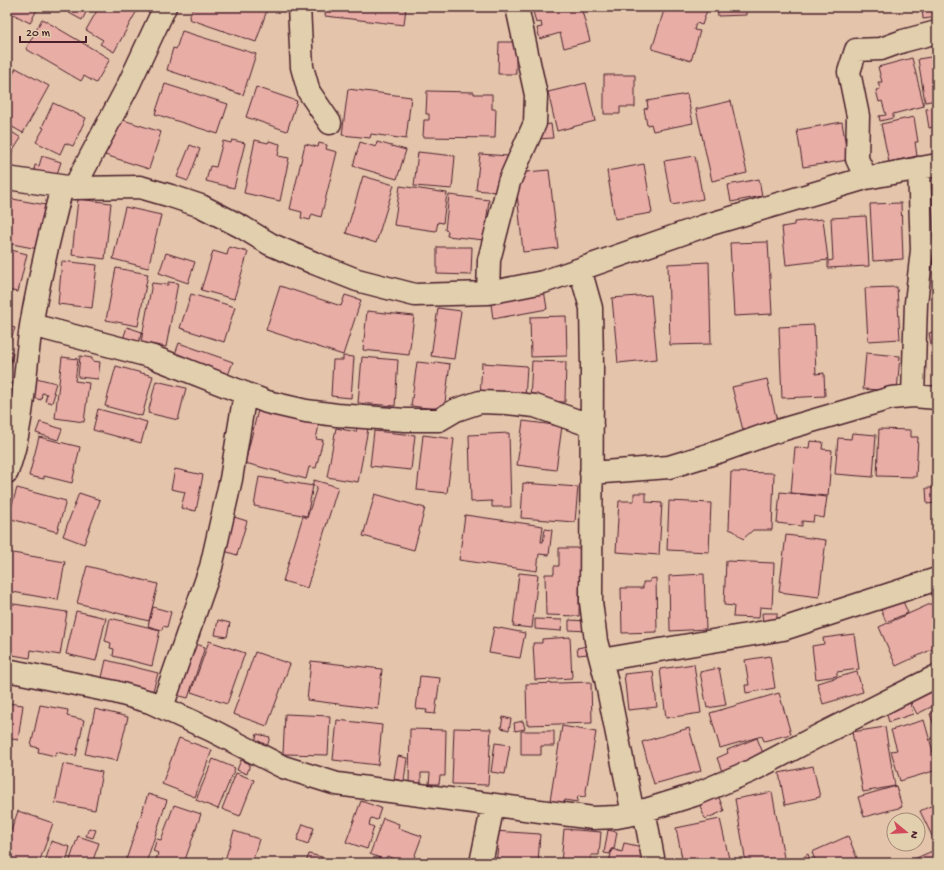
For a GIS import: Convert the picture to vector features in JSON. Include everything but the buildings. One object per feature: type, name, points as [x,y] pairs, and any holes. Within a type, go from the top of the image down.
[{"type":"street","points":[[7,472],[16,443],[14,410],[24,384],[32,325],[47,245],[68,187],[128,86],[165,7]]},
{"type":"street","points":[[299,7],[302,67],[309,92],[330,123]]},
{"type":"street","points":[[488,293],[489,260],[507,189],[535,123],[536,95],[517,7]]},
{"type":"street","points":[[866,178],[857,159],[858,116],[849,72],[856,50],[881,48],[937,32]]},
{"type":"street","points":[[7,178],[68,187],[140,187],[201,206],[242,227],[270,244],[314,264],[357,280],[415,295],[488,293],[543,282],[704,226],[866,178],[928,166],[922,250],[916,303],[913,396]]},
{"type":"street","points":[[580,269],[591,308],[592,602],[596,641],[639,812],[654,863]]},
{"type":"street","points":[[32,325],[153,357],[267,402],[306,411],[405,420],[438,420],[456,410],[480,402],[507,403],[535,406],[592,426]]},
{"type":"street","points":[[162,707],[211,567],[231,479],[244,393]]},
{"type":"street","points":[[591,473],[669,467],[721,451],[774,432],[891,398],[913,396],[937,398]]},
{"type":"street","points":[[601,660],[783,629],[937,579]]},
{"type":"street","points":[[7,670],[115,692],[150,702],[211,730],[283,767],[338,784],[593,818],[618,817],[694,795],[751,771],[937,676]]},
{"type":"street","points":[[481,863],[493,805]]}]
